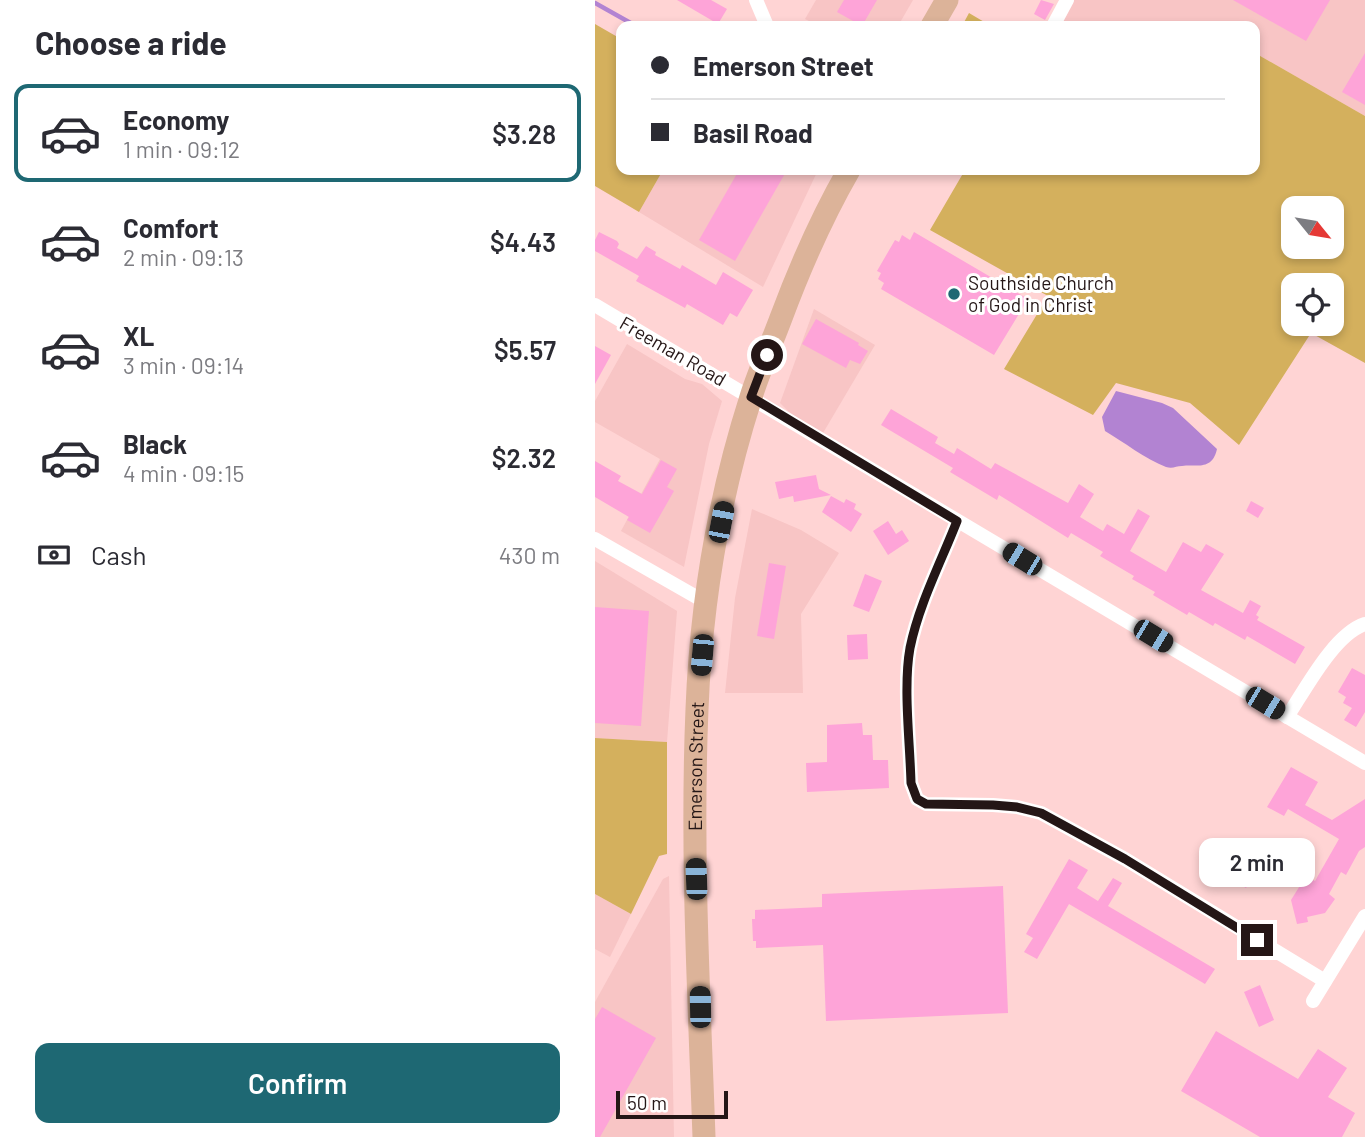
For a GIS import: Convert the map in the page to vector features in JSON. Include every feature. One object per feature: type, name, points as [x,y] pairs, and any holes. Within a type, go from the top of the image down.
[{"type":"main road","points":[[935,21],[947,0]]},
{"type":"main road","name":"Emerson Street","points":[[704,1137],[695,841],[697,707],[707,603],[732,465],[751,397],[814,237],[846,175]]},
{"type":"street","points":[[756,0],[765,21]]},
{"type":"street","points":[[1056,21],[1067,0]]},
{"type":"street","name":"Freeman Road","points":[[595,305],[1365,763]]},
{"type":"street","points":[[957,521],[919,615],[910,649],[908,676],[911,783],[917,799],[926,804],[1005,806],[1041,813],[1125,859],[1325,981]]},
{"type":"street","points":[[595,539],[707,603]]},
{"type":"street","points":[[1287,717],[1335,647],[1365,624]]},
{"type":"street","points":[[1313,1001],[1365,916]]},
{"type":"shaded area","points":[[816,0],[913,0],[901,21],[805,19]]},
{"type":"shaded area","points":[[1074,0],[1365,0],[1365,116],[1260,56],[1260,21],[1063,21]]},
{"type":"shaded area","points":[[969,13],[983,21],[965,21]]},
{"type":"shaded area","points":[[595,24],[616,36],[616,175],[660,175],[639,212],[595,186]]},
{"type":"shaded area","points":[[1260,56],[1365,116],[1365,363],[1316,336],[1344,336],[1344,273],[1281,273],[1281,336],[1309,336],[1239,445],[1190,403],[1116,383],[1093,415],[1004,369],[1048,296],[930,230],[962,175],[1260,175]]},
{"type":"shaded area","points":[[660,175],[816,175],[763,287],[639,212]]},
{"type":"shaded area","points":[[814,309],[875,345],[823,433],[792,415],[780,403]]},
{"type":"shaded area","points":[[627,344],[685,379],[702,384],[722,401],[709,444],[684,567],[621,531],[660,459],[595,422],[595,401]]},
{"type":"shaded area","points":[[1116,391],[1173,408],[1217,449],[1212,461],[1203,465],[1166,467],[1105,431],[1102,417]]},
{"type":"shaded area","points":[[752,509],[801,530],[839,553],[801,614],[803,693],[725,693],[735,598]]},
{"type":"shaded area","points":[[595,561],[677,611],[667,742],[595,738]]},
{"type":"shaded area","points":[[595,738],[667,742],[667,854],[659,856],[631,914],[595,894]]},
{"type":"shaded area","points":[[669,876],[674,1137],[595,1137],[595,1002],[663,879]]},
{"type":"shaded area","points":[[595,894],[631,914],[610,957],[595,949]]},
{"type":"building","points":[[677,0],[711,0],[727,9],[720,21],[713,21]]},
{"type":"building","points":[[844,0],[877,0],[865,21],[853,21],[837,12]]},
{"type":"building","points":[[1041,0],[1054,4],[1045,20],[1034,14]]},
{"type":"building","points":[[1233,0],[1330,0],[1306,41]]},
{"type":"building","points":[[1365,53],[1365,105],[1342,92]]},
{"type":"building","points":[[736,175],[784,175],[735,261],[699,240]]},
{"type":"building","points":[[599,232],[617,241],[617,248],[637,259],[646,246],[656,252],[655,255],[680,269],[682,265],[716,285],[723,272],[753,290],[737,317],[730,313],[723,325],[687,304],[685,308],[636,281],[639,276],[595,251],[595,240]]},
{"type":"building","name":"Southside Church of God in Christ","points":[[914,232],[1028,299],[994,355],[881,289],[884,283],[878,279],[881,273],[877,271],[895,240],[899,242],[902,235],[910,240]]},
{"type":"building","points":[[816,319],[868,351],[860,364],[850,360],[846,368],[802,344]]},
{"type":"building","points":[[595,346],[611,355],[595,384]]},
{"type":"building","points":[[891,409],[938,437],[935,443],[954,454],[957,448],[991,469],[995,463],[1068,503],[1079,484],[1094,494],[1080,517],[1103,531],[1107,524],[1124,534],[1138,509],[1150,516],[1130,551],[1166,572],[1183,542],[1201,552],[1206,544],[1224,554],[1201,590],[1243,613],[1250,600],[1261,606],[1256,615],[1259,617],[1257,620],[1305,647],[1295,664],[1247,636],[1245,640],[1215,623],[1213,626],[1189,612],[1187,615],[1153,595],[1155,592],[1132,579],[1134,576],[1100,556],[1103,552],[1071,533],[1068,538],[999,495],[997,500],[950,472],[953,468],[881,425]]},
{"type":"building","points":[[661,460],[677,469],[667,487],[674,491],[650,533],[595,497],[595,461],[621,476],[618,481],[642,494]]},
{"type":"building","points":[[816,475],[819,489],[831,495],[794,502],[793,496],[779,499],[775,482]]},
{"type":"building","points":[[831,496],[844,503],[846,499],[856,504],[854,509],[862,514],[851,532],[822,512]]},
{"type":"building","points":[[1251,501],[1264,508],[1258,518],[1246,511]]},
{"type":"building","points":[[888,521],[896,534],[902,530],[909,541],[888,555],[873,531]]},
{"type":"building","points":[[769,563],[786,566],[774,639],[757,636]]},
{"type":"building","points":[[865,574],[882,581],[869,612],[853,606]]},
{"type":"building","points":[[595,607],[649,611],[641,726],[595,723]]},
{"type":"building","points":[[867,634],[868,659],[848,660],[847,635]]},
{"type":"building","points":[[1352,668],[1365,675],[1365,712],[1356,727],[1344,720],[1352,708],[1343,703],[1346,697],[1338,692]]},
{"type":"building","points":[[862,723],[863,735],[872,735],[873,760],[888,760],[889,788],[807,792],[806,763],[827,762],[827,725]]},
{"type":"building","points":[[1291,767],[1318,782],[1305,805],[1332,820],[1365,799],[1365,847],[1359,851],[1346,875],[1341,872],[1329,894],[1335,899],[1325,913],[1307,917],[1308,922],[1297,924],[1291,900],[1306,876],[1315,881],[1339,839],[1288,809],[1284,816],[1267,807]]},
{"type":"building","points":[[1069,859],[1088,870],[1077,888],[1098,901],[1113,878],[1122,883],[1108,906],[1215,969],[1205,984],[1069,904],[1037,959],[1024,952],[1033,938],[1026,934]]},
{"type":"building","points":[[1238,862],[1256,872],[1246,888],[1228,878]]},
{"type":"building","points":[[1003,886],[1008,1013],[826,1021],[823,945],[756,948],[756,941],[753,941],[752,919],[755,919],[755,910],[822,907],[822,894]]},
{"type":"building","points":[[1260,985],[1274,1020],[1259,1027],[1244,992]]},
{"type":"building","points":[[602,1007],[656,1038],[600,1137],[595,1137],[595,1019]]},
{"type":"building","points":[[1216,1031],[1298,1079],[1318,1049],[1347,1068],[1328,1097],[1355,1113],[1342,1137],[1260,1137],[1181,1091]]},
{"type":"waterway","points":[[595,3],[627,21]]},
{"type":"place","name":"Southside Church of God in Christ","points":[[954,294]]},
{"type":"route","points":[[767,355],[751,397],[957,521],[919,615],[910,649],[908,676],[911,783],[917,799],[926,804],[993,805],[1041,813],[1125,859],[1257,940]]}]
